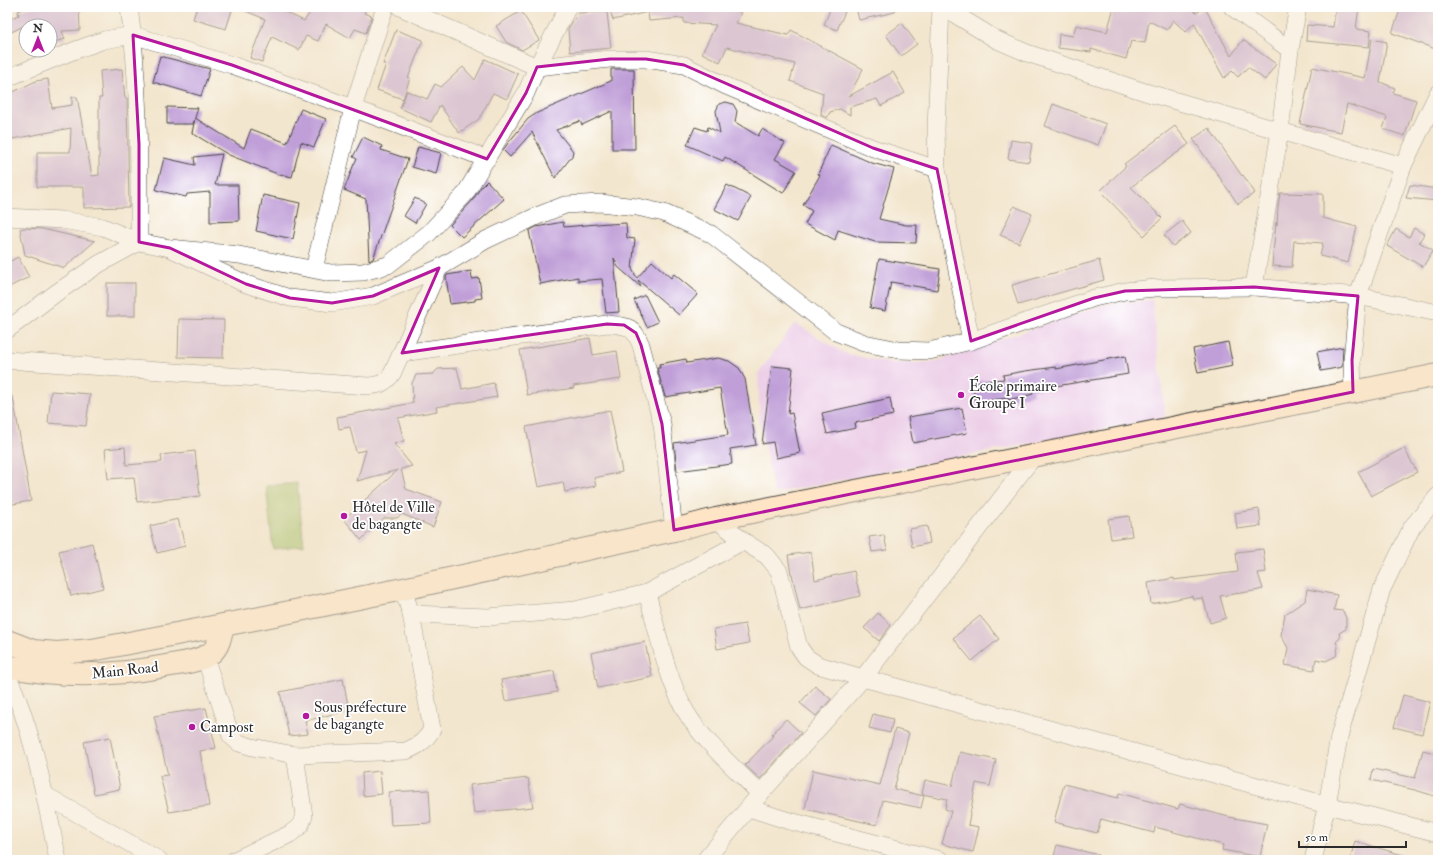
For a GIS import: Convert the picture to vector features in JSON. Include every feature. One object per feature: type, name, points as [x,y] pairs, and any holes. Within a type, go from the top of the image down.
[{"type":"street","points":[[129,7],[133,35],[139,144],[140,242]]},
{"type":"street","points":[[314,269],[353,108],[386,7]]},
{"type":"street","points":[[400,7],[537,67],[610,59],[646,59],[684,65],[726,86],[872,148],[937,169]]},
{"type":"street","points":[[7,217],[62,220],[103,227],[140,242],[170,248],[239,255],[331,273],[364,272],[388,265],[429,233],[465,194],[526,93],[537,67],[568,7]]},
{"type":"street","points":[[971,341],[937,169],[936,129],[942,7],[997,40],[1027,53],[1146,92],[1402,166]]},
{"type":"street","points":[[1232,7],[1290,50]]},
{"type":"street","points":[[1254,287],[1280,131],[1290,50],[1298,7]]},
{"type":"street","points":[[7,78],[104,40],[133,35],[232,65],[353,108],[487,159]]},
{"type":"street","points":[[1353,392],[1352,360],[1358,296],[1402,166],[1438,93]]},
{"type":"street","points":[[170,248],[246,284],[290,298],[332,303],[373,296],[439,268],[492,237],[565,205],[600,203],[637,207],[664,213],[711,234],[836,332],[864,343],[899,350],[929,351],[971,341],[1094,298],[1125,291],[1155,288],[1254,287],[1358,296],[1438,313]]},
{"type":"street","points":[[7,330],[56,293],[99,264],[140,242]]},
{"type":"street","points":[[7,360],[368,386],[378,385],[385,382],[392,374],[439,268]]},
{"type":"street","points":[[402,353],[607,324],[624,325],[636,333],[641,345],[662,424],[674,530]]},
{"type":"street","points":[[7,641],[34,651],[56,653],[92,650],[150,640],[403,589],[674,530],[716,519],[1438,375]]},
{"type":"street","points":[[705,860],[760,794],[863,678],[1034,456]]},
{"type":"street","points":[[1313,860],[1327,805],[1338,737],[1382,589],[1412,528],[1438,496]]},
{"type":"street","points":[[716,519],[743,541],[767,556],[779,571],[799,647],[806,657],[818,664],[863,678],[1327,805],[1438,833]]},
{"type":"street","points":[[411,614],[488,617],[575,610],[647,593],[743,541]]},
{"type":"street","points":[[205,657],[231,736],[239,743],[252,747],[296,755],[406,751],[419,745],[427,739],[432,729],[411,614],[403,589]]},
{"type":"street","points":[[647,593],[671,679],[686,712],[706,738],[760,794]]},
{"type":"street","name":"Main Road","points":[[7,666],[44,673],[80,674],[132,671],[185,663],[205,657],[213,652],[218,644],[223,625]]},
{"type":"street","points":[[150,640],[157,668]]},
{"type":"street","points":[[7,674],[19,700],[45,795],[58,860]]},
{"type":"street","points":[[235,860],[290,834],[300,826],[304,816],[296,755]]},
{"type":"street","points":[[45,795],[159,860]]},
{"type":"street","points":[[749,808],[786,820],[940,860]]},
{"type":"highlighted area","points":[[133,35],[232,65],[487,159],[526,93],[537,67],[610,59],[646,59],[684,65],[873,148],[937,169],[971,341],[1094,298],[1125,291],[1254,287],[1358,296],[1352,360],[1353,392],[674,530],[662,424],[641,345],[636,333],[624,325],[607,324],[402,353],[439,268],[373,296],[332,303],[290,298],[246,284],[170,248],[139,242],[139,144]]},
{"type":"shaded area","name":"École primaire Groupe I","points":[[1152,300],[1165,417],[774,493],[760,422],[758,374],[795,323],[844,353],[888,363],[932,363],[1106,304]]},
{"type":"green space","points":[[297,483],[304,545],[273,549],[266,486]]},
{"type":"building","points":[[29,7],[79,7],[80,30],[62,31],[65,39],[58,41],[58,18],[18,18],[18,29],[7,34],[7,20],[19,15],[18,11]]},
{"type":"building","points":[[197,7],[233,7],[226,29],[193,19]]},
{"type":"building","points":[[236,7],[282,7],[281,10],[304,21],[314,7],[367,7],[364,13],[372,16],[366,33],[355,29],[350,38],[326,24],[318,41],[306,36],[299,50],[272,37],[262,62],[250,58],[265,19]]},
{"type":"building","points":[[609,7],[730,7],[741,13],[736,23],[788,35],[791,30],[863,69],[849,96],[893,72],[905,93],[881,106],[877,99],[850,107],[850,115],[840,109],[830,112],[827,118],[821,115],[823,93],[790,81],[795,64],[727,47],[720,62],[702,53],[716,25],[684,23],[684,18],[649,21],[648,12],[613,20]]},
{"type":"building","points":[[831,7],[847,7],[837,30],[824,25]]},
{"type":"building","points":[[856,7],[894,7],[895,12],[859,20]]},
{"type":"building","points":[[1114,7],[1191,7],[1196,13],[1205,8],[1231,56],[1243,40],[1276,64],[1265,80],[1248,67],[1238,77],[1232,71],[1224,78],[1194,23],[1186,32],[1173,20],[1167,30],[1149,21],[1145,43],[1131,41],[1126,59],[1091,49],[1091,52],[1058,48],[1059,34],[1073,36],[1076,25],[1107,32]]},
{"type":"building","points":[[1336,7],[1359,7],[1356,29],[1371,31],[1369,47],[1306,41],[1307,25],[1333,27]]},
{"type":"building","points":[[1401,7],[1438,7],[1438,50],[1392,33]]},
{"type":"building","points":[[521,11],[539,40],[522,50],[506,42],[496,26]]},
{"type":"building","points":[[607,12],[611,48],[570,52],[568,29],[578,13]]},
{"type":"building","points":[[902,23],[917,44],[901,56],[886,35]]},
{"type":"building","points":[[396,30],[423,40],[408,78],[410,78],[403,99],[377,90],[386,64],[383,64]]},
{"type":"building","points":[[1372,39],[1387,42],[1380,82],[1395,88],[1393,93],[1416,100],[1405,136],[1383,129],[1387,117],[1347,104],[1341,132],[1300,124],[1312,67],[1365,78]]},
{"type":"building","points":[[160,56],[210,69],[201,96],[153,82]]},
{"type":"building","points":[[485,59],[518,74],[507,99],[493,93],[479,119],[459,133],[440,105],[431,122],[400,108],[407,91],[427,99],[435,84],[441,87],[463,67],[475,80]]},
{"type":"building","points":[[122,69],[125,98],[127,98],[129,207],[84,208],[84,187],[37,187],[37,152],[70,152],[71,128],[7,140],[7,95],[36,81],[48,79],[52,108],[72,105],[72,97],[77,97],[92,176],[99,175],[99,98],[102,98],[100,71]]},
{"type":"building","points":[[611,69],[634,69],[635,149],[612,149],[612,111],[582,125],[580,121],[556,130],[573,151],[572,156],[555,178],[532,132],[510,157],[503,150],[528,119],[537,113],[611,81]]},
{"type":"building","points":[[726,102],[733,104],[737,111],[735,122],[758,136],[762,129],[785,143],[775,159],[796,171],[783,193],[725,157],[723,161],[687,145],[695,127],[707,131],[708,127],[720,133],[716,111],[719,104]]},
{"type":"building","points":[[1053,104],[1106,124],[1098,145],[1045,126]]},
{"type":"building","points":[[167,107],[198,108],[193,124],[167,124]]},
{"type":"building","points":[[301,109],[326,119],[314,147],[301,142],[292,177],[280,175],[229,155],[192,133],[195,118],[244,148],[251,129],[287,143]]},
{"type":"building","points":[[1175,126],[1189,144],[1131,187],[1162,218],[1144,236],[1100,191],[1126,166],[1124,164]]},
{"type":"building","points":[[1209,128],[1255,193],[1238,204],[1193,139]]},
{"type":"building","points":[[363,137],[382,146],[381,150],[408,159],[373,259],[369,260],[366,199],[344,190],[357,159],[353,157]]},
{"type":"building","points":[[1011,140],[1032,143],[1029,162],[1008,159]]},
{"type":"building","points":[[831,145],[872,163],[894,169],[879,219],[906,225],[917,225],[916,243],[875,242],[838,230],[835,240],[805,224],[812,211],[803,205],[820,175],[818,174]]},
{"type":"building","points":[[418,147],[441,153],[436,174],[412,167]]},
{"type":"building","points":[[222,154],[215,185],[238,185],[239,221],[210,222],[210,192],[187,194],[186,197],[156,190],[164,158],[195,165],[194,157]]},
{"type":"building","points":[[487,181],[504,199],[462,237],[450,225],[472,201]]},
{"type":"building","points":[[727,185],[751,197],[738,221],[714,209]]},
{"type":"building","points":[[1410,185],[1438,189],[1438,201],[1406,198]]},
{"type":"building","points":[[1280,193],[1323,194],[1323,218],[1357,227],[1348,263],[1320,256],[1323,243],[1294,241],[1292,267],[1272,266]]},
{"type":"building","points":[[263,195],[300,203],[293,239],[256,231]]},
{"type":"building","points":[[415,198],[426,204],[415,223],[404,216]]},
{"type":"building","points":[[1014,206],[1032,214],[1019,243],[1000,235]]},
{"type":"building","points":[[1182,221],[1191,233],[1173,246],[1164,235]]},
{"type":"building","points":[[563,222],[564,227],[626,223],[627,238],[635,239],[632,269],[637,278],[652,261],[671,278],[674,274],[698,294],[679,315],[638,280],[641,287],[618,267],[614,258],[619,312],[606,313],[602,279],[578,281],[578,277],[540,284],[529,231],[536,227]]},
{"type":"building","points":[[1414,228],[1424,234],[1419,242],[1433,250],[1423,267],[1387,246],[1396,229],[1409,237]]},
{"type":"building","points":[[20,229],[42,229],[95,241],[64,268],[25,255]]},
{"type":"building","points":[[18,257],[29,277],[7,288],[7,263]]},
{"type":"building","points":[[879,259],[940,269],[937,290],[891,282],[885,311],[870,308]]},
{"type":"building","points":[[1099,260],[1104,280],[1018,305],[1012,285]]},
{"type":"building","points":[[471,271],[472,279],[479,278],[482,298],[475,299],[475,301],[450,304],[446,277],[447,275]]},
{"type":"building","points":[[107,283],[135,283],[135,316],[107,316]]},
{"type":"building","points":[[645,295],[658,322],[647,327],[634,300]]},
{"type":"building","points":[[179,319],[224,320],[223,358],[178,357]]},
{"type":"building","points":[[590,338],[593,355],[617,351],[621,379],[527,395],[520,350]]},
{"type":"building","points":[[1228,342],[1233,366],[1198,373],[1193,349]]},
{"type":"building","points":[[1343,347],[1342,367],[1321,371],[1317,352]]},
{"type":"building","points":[[1125,356],[1128,374],[1032,390],[1033,394],[1008,400],[1008,398],[975,402],[973,382],[1004,379],[1003,375],[1056,367],[1056,369]]},
{"type":"building","points":[[718,358],[729,361],[739,368],[745,379],[756,445],[730,449],[732,464],[677,471],[674,443],[728,435],[720,388],[665,397],[657,368],[660,368],[659,364],[686,359],[687,363]]},
{"type":"building","points":[[772,366],[793,368],[788,414],[792,413],[800,453],[776,458],[773,442],[762,444]]},
{"type":"building","points":[[457,368],[462,389],[494,383],[497,397],[436,407],[437,411],[398,418],[404,441],[394,444],[412,466],[401,469],[406,489],[442,502],[433,527],[402,514],[397,518],[384,518],[361,540],[344,519],[398,470],[357,481],[366,450],[356,452],[350,427],[339,429],[337,417],[413,403],[412,383],[416,375],[433,374],[438,369]]},
{"type":"building","points":[[51,391],[90,394],[86,426],[48,423]]},
{"type":"building","points":[[7,397],[13,397],[31,501],[7,505]]},
{"type":"building","points":[[890,398],[893,415],[855,423],[856,428],[827,434],[822,413]]},
{"type":"building","points":[[962,408],[967,433],[913,443],[908,417]]},
{"type":"building","points":[[610,410],[622,472],[594,478],[596,486],[565,492],[563,482],[538,487],[526,427]]},
{"type":"building","points":[[125,447],[126,465],[162,462],[161,455],[195,451],[200,496],[137,502],[134,477],[108,479],[105,449]]},
{"type":"building","points":[[1404,448],[1417,472],[1371,496],[1358,472]]},
{"type":"building","points":[[1259,509],[1261,526],[1237,529],[1235,513]]},
{"type":"building","points":[[1129,516],[1132,536],[1111,539],[1108,519]]},
{"type":"building","points":[[178,519],[185,546],[157,553],[150,526]]},
{"type":"building","points":[[927,526],[930,543],[912,547],[909,529]]},
{"type":"building","points":[[884,535],[887,550],[872,552],[869,537]]},
{"type":"building","points":[[92,543],[103,588],[71,596],[59,551]]},
{"type":"building","points":[[1263,549],[1266,572],[1258,573],[1263,589],[1220,596],[1226,618],[1210,623],[1203,598],[1193,599],[1192,596],[1151,604],[1148,583],[1174,578],[1174,580],[1238,572],[1236,552]]},
{"type":"building","points":[[811,552],[815,580],[854,571],[860,596],[800,610],[788,555]]},
{"type":"building","points":[[1307,589],[1337,595],[1334,610],[1343,611],[1346,618],[1346,629],[1339,633],[1340,638],[1336,642],[1338,647],[1336,656],[1326,661],[1316,659],[1314,670],[1285,665],[1288,648],[1281,635],[1285,614],[1305,601]]},
{"type":"building","points":[[878,613],[891,625],[879,641],[864,628]]},
{"type":"building","points":[[980,616],[999,639],[972,661],[953,638]]},
{"type":"building","points":[[745,624],[749,643],[717,649],[714,629]]},
{"type":"building","points":[[645,642],[652,677],[598,688],[591,653]]},
{"type":"building","points":[[554,671],[557,692],[505,701],[501,680]]},
{"type":"building","points":[[343,679],[349,710],[305,721],[308,734],[289,736],[280,692]]},
{"type":"building","points":[[815,686],[831,699],[816,716],[800,703]]},
{"type":"building","points":[[1403,695],[1430,702],[1422,734],[1394,727]]},
{"type":"building","points":[[206,708],[216,748],[200,751],[209,806],[169,812],[160,776],[168,775],[154,716]]},
{"type":"building","points":[[873,714],[893,719],[890,733],[869,728]]},
{"type":"building","points":[[786,719],[801,733],[760,779],[745,765],[773,736],[771,735]]},
{"type":"building","points":[[895,729],[909,733],[894,789],[924,796],[921,808],[883,800],[877,825],[805,809],[813,770],[880,785]]},
{"type":"building","points":[[110,737],[120,789],[94,794],[84,742]]},
{"type":"building","points":[[1423,750],[1438,754],[1438,797],[1371,780],[1373,769],[1415,778]]},
{"type":"building","points":[[960,752],[996,760],[990,786],[976,783],[968,825],[979,827],[973,852],[942,844],[951,811],[945,809],[947,799],[922,794],[925,780],[952,786]]},
{"type":"building","points":[[380,771],[382,794],[363,796],[362,773]]},
{"type":"building","points":[[528,778],[533,807],[474,813],[470,785]]},
{"type":"building","points":[[1064,784],[1118,798],[1119,793],[1178,809],[1180,804],[1229,817],[1267,824],[1260,857],[1222,850],[1223,845],[1155,827],[1154,833],[1101,819],[1097,833],[1054,822]]},
{"type":"building","points":[[429,790],[431,823],[391,825],[389,792]]},
{"type":"building","points":[[1355,841],[1409,857],[1409,860],[1350,860]]},
{"type":"building","points":[[1057,845],[1099,855],[1099,860],[1053,860]]},
{"type":"place","name":"École primaire Groupe I","points":[[961,395]]},
{"type":"place","name":"Hôtel de Ville de bagangte","points":[[344,516]]},
{"type":"place","name":"Sous préfecture de bagangte","points":[[306,716]]},
{"type":"place","name":"Campost","points":[[192,727]]}]
